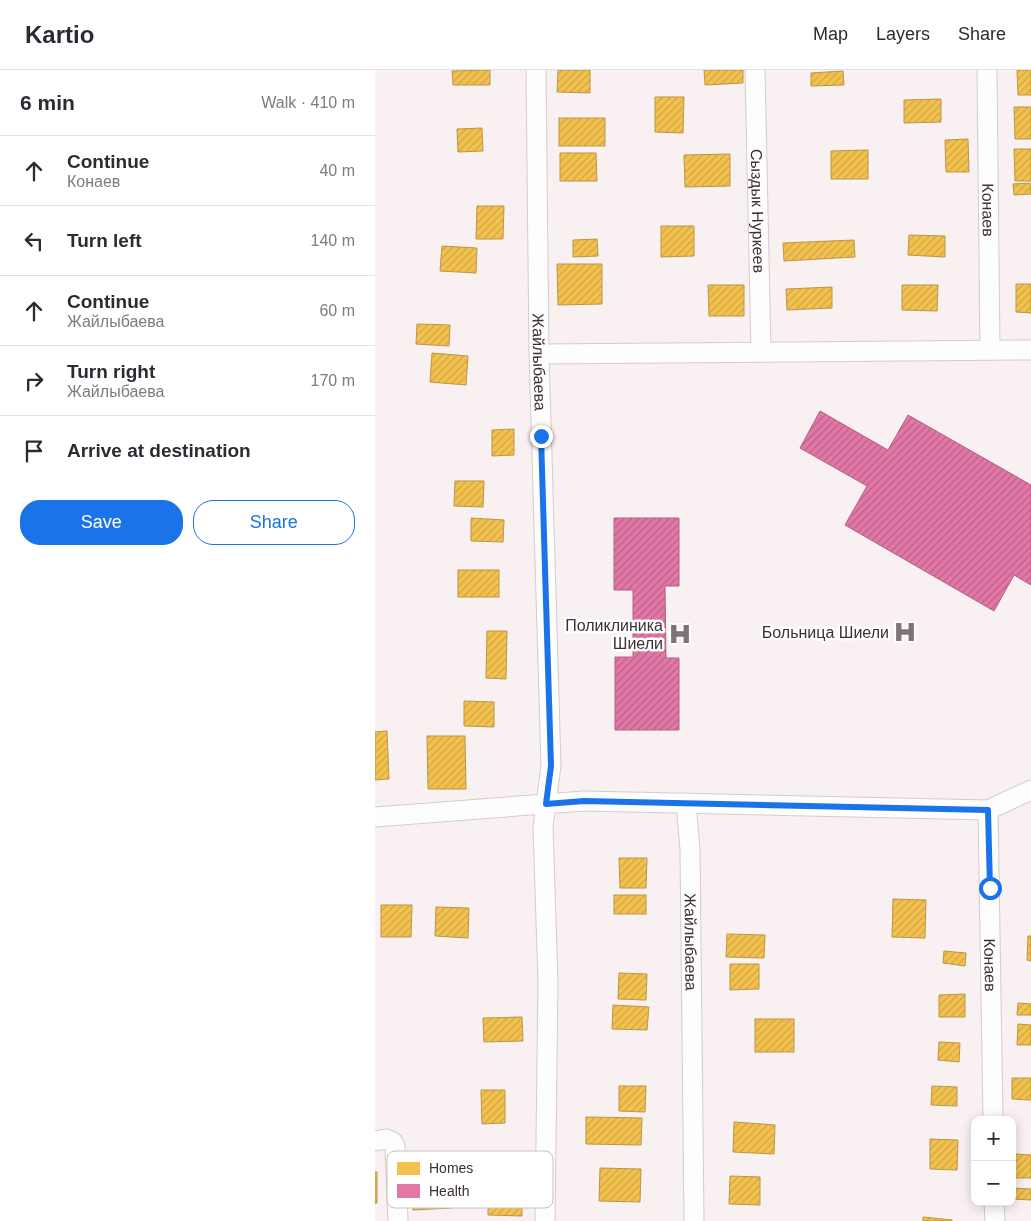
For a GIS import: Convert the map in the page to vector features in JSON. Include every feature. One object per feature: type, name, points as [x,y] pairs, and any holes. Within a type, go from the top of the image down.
[{"type":"street","name":"Жайлыбаева","points":[[536,70],[539,354],[551,766],[543,827],[548,982],[546,1151]]},
{"type":"street","name":"Сыздык Нуркеев","points":[[755,70],[761,352]]},
{"type":"street","name":"Конаев","points":[[987,70],[990,350]]},
{"type":"street","points":[[539,354],[1031,350]]},
{"type":"street","points":[[375,817],[584,801],[988,810],[1031,790]]},
{"type":"street","name":"Жайлыбаева","points":[[686,803],[690,858],[694,1221]]},
{"type":"street","name":"Конаев","points":[[988,810],[993,1116]]},
{"type":"street","points":[[375,1142],[386,1139],[393,1142],[395,1151]]},
{"type":"street","points":[[995,1206],[995,1221]]},
{"type":"street","points":[[397,1208],[398,1221]]},
{"type":"street","name":"Жайлыбаева","points":[[545,1208],[545,1221]]},
{"type":"building: Homes","points":[[490,70],[490,85],[453,85],[452,71]]},
{"type":"building: Homes","points":[[558,70],[590,70],[590,93],[557,92]]},
{"type":"building: Homes","points":[[704,70],[743,70],[743,83],[705,85]]},
{"type":"building: Homes","points":[[1017,70],[1031,70],[1031,95],[1018,95]]},
{"type":"building: Homes","points":[[843,71],[844,85],[811,86],[811,73]]},
{"type":"building: Homes","points":[[655,97],[684,97],[683,133],[655,132]]},
{"type":"building: Homes","points":[[941,99],[941,122],[904,123],[904,100]]},
{"type":"building: Homes","points":[[1014,107],[1031,107],[1031,139],[1015,139]]},
{"type":"building: Homes","points":[[559,118],[605,118],[605,146],[559,146]]},
{"type":"building: Homes","points":[[482,128],[483,151],[458,152],[457,129]]},
{"type":"building: Homes","points":[[968,139],[969,172],[946,172],[945,140]]},
{"type":"building: Homes","points":[[1014,149],[1031,149],[1031,181],[1015,181]]},
{"type":"building: Homes","points":[[868,150],[868,179],[831,179],[831,151]]},
{"type":"building: Homes","points":[[560,153],[596,153],[597,181],[560,181]]},
{"type":"building: Homes","points":[[730,154],[730,186],[685,187],[684,155]]},
{"type":"building: Homes","points":[[1030,183],[1031,194],[1014,195],[1013,184]]},
{"type":"building: Homes","points":[[477,206],[504,206],[503,239],[476,239]]},
{"type":"building: Homes","points":[[661,226],[694,226],[694,256],[661,257]]},
{"type":"building: Homes","points":[[909,235],[945,236],[945,257],[908,255]]},
{"type":"building: Homes","points":[[597,239],[598,256],[573,257],[573,240]]},
{"type":"building: Homes","points":[[854,240],[855,257],[784,261],[783,243]]},
{"type":"building: Homes","points":[[442,246],[477,248],[476,273],[440,271]]},
{"type":"building: Homes","points":[[557,264],[602,264],[602,304],[558,305]]},
{"type":"building: Homes","points":[[1016,284],[1031,284],[1031,313],[1016,312]]},
{"type":"building: Homes","points":[[708,285],[744,285],[744,316],[709,316]]},
{"type":"building: Homes","points":[[902,285],[938,285],[937,311],[902,310]]},
{"type":"building: Homes","points":[[832,287],[832,308],[787,310],[786,289]]},
{"type":"building: Homes","points":[[417,324],[450,325],[449,346],[416,344]]},
{"type":"building: Homes","points":[[432,353],[468,356],[466,385],[430,382]]},
{"type":"building: Homes","points":[[514,429],[514,455],[492,456],[492,430]]},
{"type":"building: Homes","points":[[455,481],[484,481],[483,507],[454,506]]},
{"type":"building: Homes","points":[[471,518],[504,520],[503,542],[471,541]]},
{"type":"building: Homes","points":[[458,570],[499,570],[499,597],[458,597]]},
{"type":"building: Homes","points":[[487,631],[507,631],[506,679],[486,678]]},
{"type":"building: Homes","points":[[464,701],[494,702],[494,727],[464,726]]},
{"type":"building: Homes","points":[[387,731],[389,779],[375,780],[375,732]]},
{"type":"building: Homes","points":[[427,736],[465,736],[466,789],[428,789]]},
{"type":"building: Homes","points":[[619,858],[647,858],[646,888],[620,888]]},
{"type":"building: Homes","points":[[614,895],[646,895],[646,914],[614,914]]},
{"type":"building: Homes","points":[[893,899],[926,900],[925,938],[892,937]]},
{"type":"building: Homes","points":[[381,905],[412,905],[411,937],[381,937]]},
{"type":"building: Homes","points":[[436,907],[469,908],[468,938],[435,936]]},
{"type":"building: Homes","points":[[727,934],[765,935],[764,958],[726,957]]},
{"type":"building: Homes","points":[[1028,936],[1031,936],[1031,961],[1027,960]]},
{"type":"building: Homes","points":[[944,951],[966,953],[965,966],[943,963]]},
{"type":"building: Homes","points":[[730,964],[759,964],[759,989],[730,990]]},
{"type":"building: Homes","points":[[619,973],[647,974],[646,1000],[618,999]]},
{"type":"building: Homes","points":[[965,994],[965,1017],[939,1017],[939,995]]},
{"type":"building: Homes","points":[[1018,1003],[1031,1004],[1031,1015],[1017,1015]]},
{"type":"building: Homes","points":[[613,1005],[649,1007],[647,1030],[612,1029]]},
{"type":"building: Homes","points":[[522,1017],[523,1041],[484,1042],[483,1018]]},
{"type":"building: Homes","points":[[755,1019],[794,1019],[794,1052],[755,1052]]},
{"type":"building: Homes","points":[[1018,1024],[1031,1025],[1031,1045],[1017,1045]]},
{"type":"building: Homes","points":[[939,1042],[960,1043],[959,1062],[938,1060]]},
{"type":"building: Homes","points":[[1012,1078],[1031,1078],[1031,1100],[1012,1099]]},
{"type":"building: Homes","points":[[619,1086],[646,1086],[645,1112],[619,1111]]},
{"type":"building: Homes","points":[[932,1086],[957,1087],[957,1106],[931,1105]]},
{"type":"building: Homes","points":[[481,1090],[505,1090],[505,1123],[482,1124]]},
{"type":"building: Homes","points":[[586,1117],[642,1118],[641,1145],[586,1144]]},
{"type":"building: Homes","points":[[734,1122],[775,1125],[774,1154],[733,1152]]},
{"type":"building: Homes","points":[[930,1139],[958,1140],[957,1170],[930,1169]]},
{"type":"building: Homes","points":[[1016,1154],[1031,1155],[1031,1178],[1016,1178]]},
{"type":"building: Homes","points":[[600,1168],[641,1169],[640,1202],[599,1201]]},
{"type":"building: Homes","points":[[375,1172],[377,1172],[377,1203],[375,1203]]},
{"type":"building: Homes","points":[[730,1176],[760,1177],[760,1205],[729,1204]]},
{"type":"building: Homes","points":[[1016,1188],[1031,1189],[1031,1200],[1016,1199]]},
{"type":"building: Homes","points":[[413,1208],[451,1208],[413,1210]]},
{"type":"building: Homes","points":[[488,1208],[522,1208],[522,1216],[488,1215]]},
{"type":"building: Homes","points":[[923,1217],[952,1220],[952,1221],[923,1221]]},
{"type":"building: Health","points":[[820,411],[888,450],[908,415],[1031,485],[1031,585],[1014,575],[994,611],[845,525],[867,486],[800,448]]},
{"type":"building: Health","name":"Поликлиника Шиели","points":[[614,518],[679,518],[679,586],[665,586],[666,658],[679,658],[679,730],[615,730],[615,657],[633,657],[633,590],[614,590]]},
{"type":"place","name":"Больница Шиели","points":[[905,632]]},
{"type":"place","name":"Поликлиника Шиели","points":[[680,634]]},
{"type":"route","points":[[541,436],[545,513],[551,766],[546,804],[584,801],[988,810],[990,888]]}]
